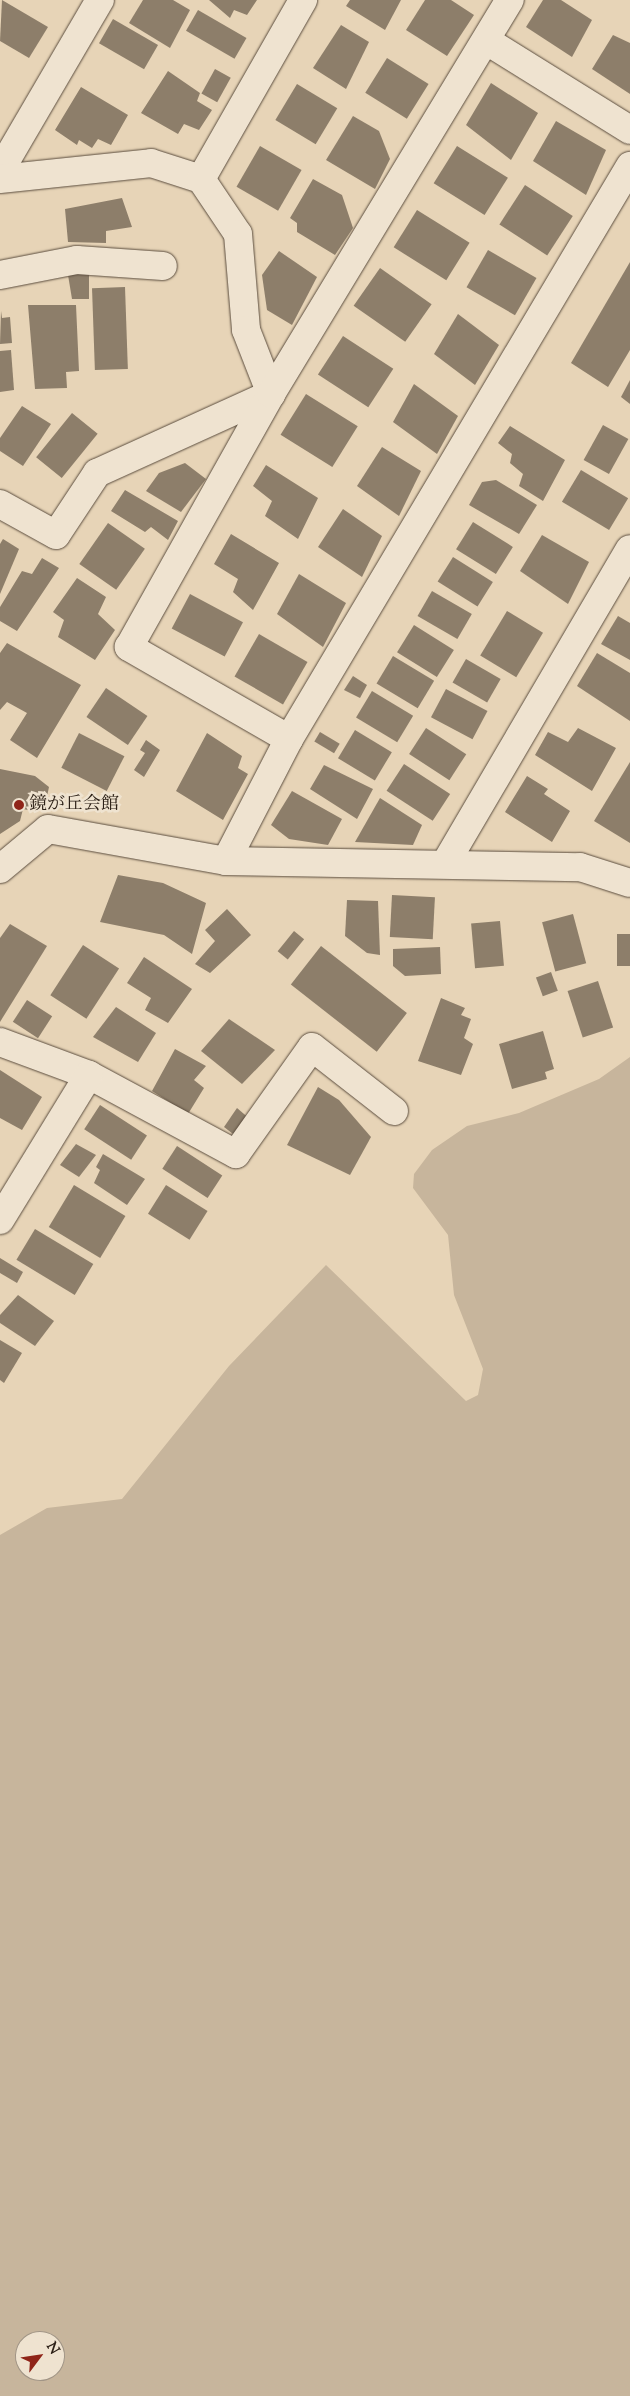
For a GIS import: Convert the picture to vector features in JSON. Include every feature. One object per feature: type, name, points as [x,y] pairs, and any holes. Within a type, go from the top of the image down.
[{"type":"street","points":[[0,172],[100,0]]},
{"type":"street","points":[[201,179],[303,0]]},
{"type":"street","points":[[289,739],[129,647],[271,394],[487,41],[510,0]]},
{"type":"street","points":[[487,41],[630,130]]},
{"type":"street","points":[[0,179],[152,163],[201,179],[238,234],[246,330],[271,394]]},
{"type":"street","points":[[226,861],[289,739],[630,166]]},
{"type":"street","points":[[0,275],[77,260],[163,266]]},
{"type":"street","points":[[0,504],[56,536],[97,473],[271,394]]},
{"type":"street","points":[[445,864],[630,548]]},
{"type":"street","points":[[0,869],[48,829],[226,861],[580,866],[630,883]]},
{"type":"street","points":[[0,1042],[89,1075],[236,1154],[312,1048],[394,1111]]},
{"type":"street","points":[[0,1220],[89,1075]]},
{"type":"shaded area","points":[[630,1057],[630,2396],[0,2396],[0,1535],[47,1508],[122,1499],[229,1366],[326,1265],[466,1401],[478,1395],[483,1369],[454,1295],[448,1235],[413,1188],[414,1174],[432,1150],[467,1126],[519,1113],[599,1079]]},
{"type":"building","points":[[2,0],[48,27],[29,58],[0,41]]},
{"type":"building","points":[[143,0],[173,0],[190,10],[170,48],[129,23]]},
{"type":"building","points":[[209,0],[257,0],[247,15],[234,10],[230,18]]},
{"type":"building","points":[[350,0],[401,0],[385,30],[346,6]]},
{"type":"building","points":[[425,0],[451,0],[474,15],[447,56],[406,30]]},
{"type":"building","points":[[543,0],[561,0],[592,20],[572,57],[526,27]]},
{"type":"building","points":[[198,10],[246,38],[234,59],[186,31]]},
{"type":"building","points":[[113,19],[158,45],[144,69],[99,43]]},
{"type":"building","points":[[341,25],[369,42],[346,89],[313,68]]},
{"type":"building","points":[[613,35],[630,43],[630,94],[592,69]]},
{"type":"building","points":[[387,58],[429,84],[407,119],[365,93]]},
{"type":"building","points":[[215,69],[231,78],[217,102],[201,93]]},
{"type":"building","points":[[168,71],[200,93],[197,101],[212,110],[199,130],[184,124],[178,134],[141,113]]},
{"type":"building","points":[[491,83],[538,113],[511,160],[466,125]]},
{"type":"building","points":[[297,84],[337,108],[316,144],[275,120]]},
{"type":"building","points":[[81,87],[128,115],[111,145],[98,139],[92,148],[79,140],[77,145],[55,130]]},
{"type":"building","points":[[353,116],[379,131],[390,159],[375,189],[326,160]]},
{"type":"building","points":[[556,121],[606,150],[586,195],[533,161]]},
{"type":"building","points":[[260,146],[302,170],[278,211],[236,187]]},
{"type":"building","points":[[457,146],[508,178],[485,215],[434,183]]},
{"type":"building","points":[[313,179],[342,195],[353,228],[335,255],[297,232],[297,223],[290,218]]},
{"type":"building","points":[[525,185],[573,216],[547,255],[499,224]]},
{"type":"building","points":[[122,198],[132,227],[106,231],[106,243],[68,242],[65,209]]},
{"type":"building","points":[[417,210],[470,243],[446,280],[394,247]]},
{"type":"building","points":[[488,250],[536,278],[515,315],[467,287]]},
{"type":"building","points":[[279,251],[317,277],[292,325],[267,310],[262,275]]},
{"type":"building","points":[[630,262],[630,350],[608,387],[571,363]]},
{"type":"building","points":[[380,268],[432,304],[405,342],[354,306]]},
{"type":"building","points":[[89,272],[89,299],[72,299],[68,275]]},
{"type":"building","points":[[125,287],[128,369],[95,370],[92,288]]},
{"type":"building","points":[[28,305],[76,305],[79,371],[66,372],[67,388],[35,389]]},
{"type":"building","points":[[1,311],[2,318],[10,317],[12,343],[0,344]]},
{"type":"building","points":[[458,314],[499,345],[475,385],[434,354]]},
{"type":"building","points":[[343,336],[393,369],[368,407],[318,375]]},
{"type":"building","points":[[11,350],[14,390],[0,392],[0,351]]},
{"type":"building","points":[[630,380],[630,404],[621,397]]},
{"type":"building","points":[[414,384],[458,416],[437,454],[393,422]]},
{"type":"building","points":[[306,394],[358,426],[332,467],[281,435]]},
{"type":"building","points":[[22,406],[51,424],[23,466],[0,451],[0,438]]},
{"type":"building","points":[[72,413],[98,434],[62,478],[36,457]]},
{"type":"building","points":[[603,425],[628,439],[609,474],[584,460]]},
{"type":"building","points":[[510,426],[565,460],[543,501],[519,486],[523,474],[510,463],[512,454],[498,443]]},
{"type":"building","points":[[382,447],[421,471],[399,516],[357,486]]},
{"type":"building","points":[[185,463],[206,479],[181,512],[146,491],[159,473]]},
{"type":"building","points":[[266,465],[318,498],[298,539],[265,516],[272,501],[253,486]]},
{"type":"building","points":[[581,470],[628,498],[609,530],[562,502]]},
{"type":"building","points":[[496,480],[537,505],[519,534],[469,505],[482,482]]},
{"type":"building","points":[[125,490],[178,521],[168,540],[151,527],[145,532],[111,511]]},
{"type":"building","points":[[343,509],[382,536],[362,577],[318,547]]},
{"type":"building","points":[[473,522],[513,547],[496,574],[456,549]]},
{"type":"building","points":[[108,523],[145,549],[116,590],[79,564]]},
{"type":"building","points":[[231,534],[279,563],[253,610],[233,592],[238,579],[214,564]]},
{"type":"building","points":[[542,535],[589,562],[568,604],[520,571]]},
{"type":"building","points":[[3,539],[19,549],[0,594],[0,544]]},
{"type":"building","points":[[453,557],[493,582],[477,606],[438,582]]},
{"type":"building","points":[[42,558],[59,568],[17,631],[0,621],[0,607],[22,571],[32,574]]},
{"type":"building","points":[[299,574],[346,603],[323,647],[277,614]]},
{"type":"building","points":[[77,578],[106,597],[98,614],[115,630],[95,660],[58,637],[64,620],[53,612]]},
{"type":"building","points":[[432,591],[472,614],[457,639],[418,616]]},
{"type":"building","points":[[190,594],[243,622],[225,657],[172,628]]},
{"type":"building","points":[[507,611],[543,633],[516,677],[480,656]]},
{"type":"building","points":[[618,616],[630,623],[630,660],[601,644]]},
{"type":"building","points":[[414,625],[454,650],[437,677],[397,652]]},
{"type":"building","points":[[259,634],[307,662],[283,704],[234,676]]},
{"type":"building","points":[[7,643],[81,685],[37,758],[10,740],[27,713],[7,702],[0,710],[0,653]]},
{"type":"building","points":[[597,653],[630,673],[630,721],[577,686]]},
{"type":"building","points":[[393,656],[434,681],[418,708],[377,683]]},
{"type":"building","points":[[466,659],[501,679],[487,702],[452,682]]},
{"type":"building","points":[[353,676],[367,685],[360,698],[344,690]]},
{"type":"building","points":[[106,688],[147,716],[128,745],[86,717]]},
{"type":"building","points":[[446,689],[487,711],[472,739],[431,717]]},
{"type":"building","points":[[372,691],[413,716],[397,742],[356,718]]},
{"type":"building","points":[[426,728],[466,754],[449,780],[409,754]]},
{"type":"building","points":[[578,728],[616,748],[592,791],[535,755],[548,732],[568,742]]},
{"type":"building","points":[[355,730],[392,752],[375,780],[338,758]]},
{"type":"building","points":[[320,732],[340,744],[334,753],[314,741]]},
{"type":"building","points":[[79,733],[124,756],[107,791],[61,768]]},
{"type":"building","points":[[207,733],[242,756],[238,768],[248,774],[223,820],[176,791]]},
{"type":"building","points":[[146,740],[160,750],[144,777],[134,770],[145,753],[140,750]]},
{"type":"building","points":[[630,762],[630,843],[594,821]]},
{"type":"building","points":[[404,764],[450,794],[433,821],[387,791]]},
{"type":"building","points":[[324,765],[373,789],[357,819],[310,789]]},
{"type":"building","name":"鏡が丘会館","points":[[0,769],[35,776],[49,787],[46,801],[28,810],[23,809],[20,821],[0,834]]},
{"type":"building","points":[[527,776],[548,789],[544,794],[570,811],[552,842],[505,812]]},
{"type":"building","points":[[292,791],[342,819],[328,845],[289,839],[271,825]]},
{"type":"building","points":[[380,798],[422,825],[413,845],[355,842]]},
{"type":"building","points":[[118,875],[163,883],[206,903],[192,954],[164,935],[100,922]]},
{"type":"building","points":[[392,895],[435,897],[433,939],[390,937]]},
{"type":"building","points":[[347,900],[378,901],[380,955],[367,953],[345,936]]},
{"type":"building","points":[[227,909],[251,935],[210,973],[195,964],[215,941],[205,930]]},
{"type":"building","points":[[573,914],[586,963],[555,972],[542,922]]},
{"type":"building","points":[[500,921],[504,966],[475,968],[471,924]]},
{"type":"building","points":[[10,924],[47,946],[0,1022],[0,938]]},
{"type":"building","points":[[294,931],[304,939],[288,959],[278,951]]},
{"type":"building","points":[[617,934],[630,934],[630,966],[617,966]]},
{"type":"building","points":[[83,945],[119,968],[86,1019],[50,995]]},
{"type":"building","points":[[321,946],[407,1013],[377,1052],[291,985]]},
{"type":"building","points":[[440,947],[441,974],[405,976],[393,966],[393,949]]},
{"type":"building","points":[[144,957],[192,989],[168,1023],[145,1010],[151,998],[127,983]]},
{"type":"building","points":[[551,972],[558,991],[543,996],[536,977]]},
{"type":"building","points":[[598,981],[613,1028],[583,1037],[568,991]]},
{"type":"building","points":[[441,998],[465,1008],[461,1015],[471,1019],[464,1038],[473,1044],[461,1075],[418,1061]]},
{"type":"building","points":[[27,1000],[52,1016],[38,1038],[13,1022]]},
{"type":"building","points":[[116,1007],[156,1033],[138,1062],[93,1037]]},
{"type":"building","points":[[229,1019],[275,1050],[242,1084],[201,1051]]},
{"type":"building","points":[[543,1031],[554,1069],[545,1072],[547,1079],[512,1089],[499,1044]]},
{"type":"building","points":[[175,1049],[206,1066],[194,1080],[204,1088],[188,1114],[152,1091]]},
{"type":"building","points":[[0,1070],[42,1097],[22,1130],[0,1118]]},
{"type":"building","points":[[318,1087],[339,1100],[371,1137],[350,1175],[287,1145]]},
{"type":"building","points":[[100,1105],[147,1135],[131,1160],[84,1129]]},
{"type":"building","points":[[237,1108],[251,1120],[237,1137],[224,1127]]},
{"type":"building","points":[[76,1144],[96,1155],[79,1177],[60,1165]]},
{"type":"building","points":[[177,1146],[222,1175],[208,1198],[162,1169]]},
{"type":"building","points":[[103,1154],[145,1179],[127,1205],[94,1183],[100,1170],[96,1167]]},
{"type":"building","points":[[74,1185],[125,1216],[100,1258],[49,1227]]},
{"type":"building","points":[[166,1185],[208,1211],[190,1240],[148,1214]]},
{"type":"building","points":[[35,1229],[93,1264],[75,1295],[16,1260]]},
{"type":"building","points":[[0,1258],[23,1272],[17,1283],[0,1273]]},
{"type":"building","points":[[18,1295],[54,1321],[35,1346],[0,1323],[0,1315]]},
{"type":"building","points":[[0,1340],[22,1353],[4,1383],[0,1380]]},
{"type":"place","name":"鏡が丘会館","points":[[19,805]]}]
